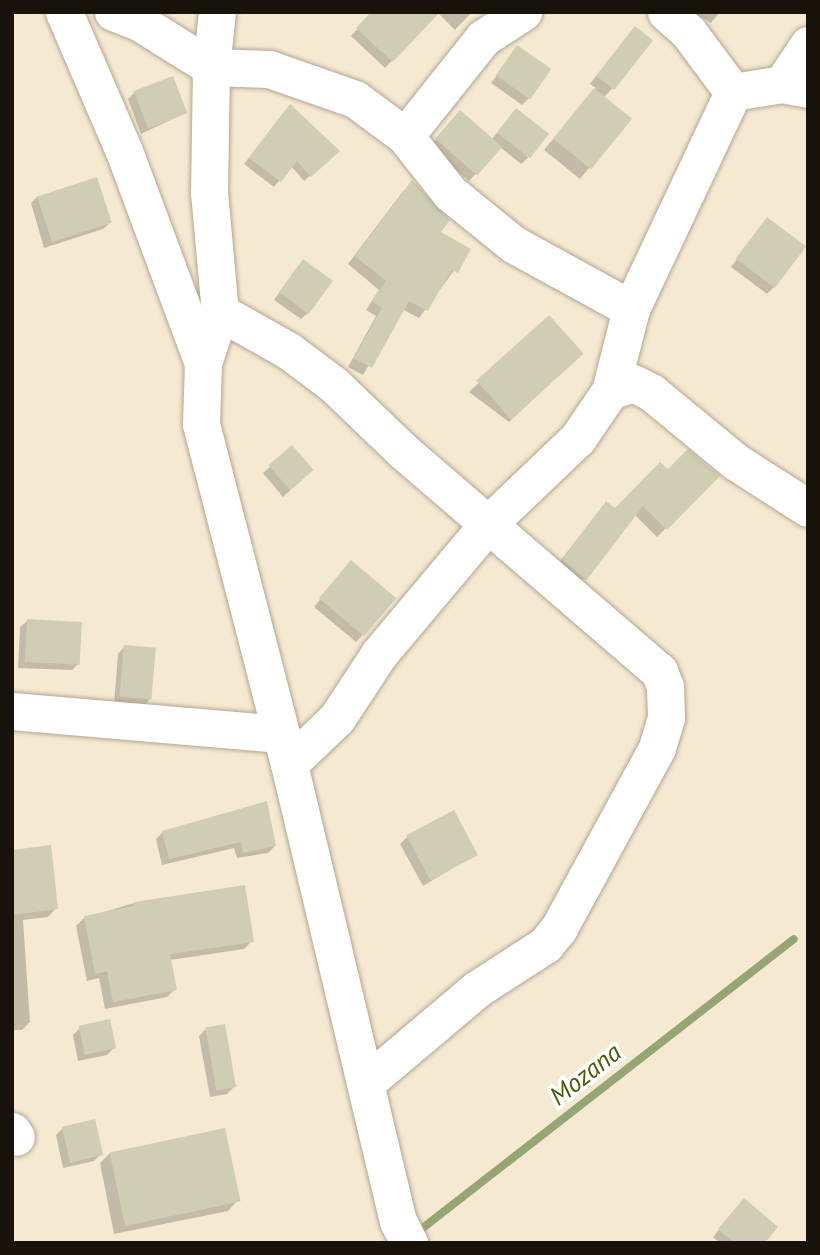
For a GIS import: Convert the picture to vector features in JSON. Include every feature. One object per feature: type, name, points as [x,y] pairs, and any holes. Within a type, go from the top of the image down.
[{"type":"street","points":[[64,12],[124,151],[203,363]]},
{"type":"street","points":[[113,12],[139,22],[211,67],[269,69],[355,99],[405,136],[450,193],[513,244],[631,309]]},
{"type":"street","points":[[217,12],[211,67],[209,192],[220,312],[203,363],[201,424],[403,1232]]},
{"type":"street","points":[[405,136],[484,38],[523,12]]},
{"type":"street","points":[[666,12],[689,33],[733,92]]},
{"type":"street","points":[[733,92],[795,87],[808,46]]},
{"type":"street","points":[[12,711],[284,749],[337,718],[379,654],[489,523],[578,438],[610,391],[631,309],[733,92]]},
{"type":"street","points":[[220,312],[289,351],[333,384],[659,671],[665,687],[666,718],[657,748],[545,945],[477,989],[367,1082]]},
{"type":"street","points":[[610,391],[633,383],[651,392],[736,461],[808,508]]},
{"type":"building","points":[[371,12],[440,12],[393,62],[356,28]]},
{"type":"building","points":[[635,26],[653,40],[614,90],[596,76]]},
{"type":"building","points":[[517,45],[551,69],[530,99],[496,75]]},
{"type":"building","points":[[173,76],[187,113],[148,128],[134,91]]},
{"type":"building","points":[[594,88],[632,119],[591,169],[553,139]]},
{"type":"building","points":[[290,104],[340,151],[311,177],[297,161],[281,182],[249,158]]},
{"type":"building","points":[[516,108],[549,134],[530,158],[497,132]]},
{"type":"building","points":[[460,110],[502,147],[477,175],[435,139]]},
{"type":"building","points":[[97,177],[112,223],[52,242],[37,196]]},
{"type":"building","points":[[412,180],[450,220],[441,232],[471,249],[458,273],[452,270],[428,311],[409,301],[372,368],[354,358],[382,308],[372,301],[386,281],[355,256]]},
{"type":"building","points":[[767,217],[806,246],[775,288],[736,259]]},
{"type":"building","points":[[303,259],[333,281],[309,314],[279,292]]},
{"type":"building","points":[[549,315],[584,354],[511,419],[476,381]]},
{"type":"building","points":[[292,445],[314,470],[290,490],[269,465]]},
{"type":"building","points":[[688,449],[720,476],[667,530],[643,506],[586,581],[562,560],[606,501],[615,508],[660,462],[668,469]]},
{"type":"building","points":[[351,560],[396,598],[364,636],[319,598]]},
{"type":"building","points":[[27,619],[82,622],[80,665],[25,662]]},
{"type":"building","points":[[124,645],[156,648],[151,700],[119,697]]},
{"type":"building","points":[[267,801],[276,846],[243,853],[241,842],[169,859],[162,831]]},
{"type":"building","points":[[454,810],[478,855],[430,880],[406,835]]},
{"type":"building","points":[[51,845],[58,909],[12,915],[12,850]]},
{"type":"building","points":[[245,885],[254,942],[170,954],[177,990],[113,1002],[107,971],[95,974],[84,916],[133,906],[134,902]]},
{"type":"building","points":[[110,1019],[116,1048],[85,1055],[79,1026]]},
{"type":"building","points":[[225,1024],[236,1087],[216,1091],[205,1027]]},
{"type":"building","points":[[95,1119],[103,1155],[70,1163],[62,1127]]},
{"type":"building","points":[[225,1128],[241,1201],[125,1226],[110,1153]]},
{"type":"building","points":[[744,1198],[778,1227],[765,1243],[734,1243],[718,1229]]},
{"type":"waterway","name":"Mozana","points":[[415,1234],[794,939]]}]
